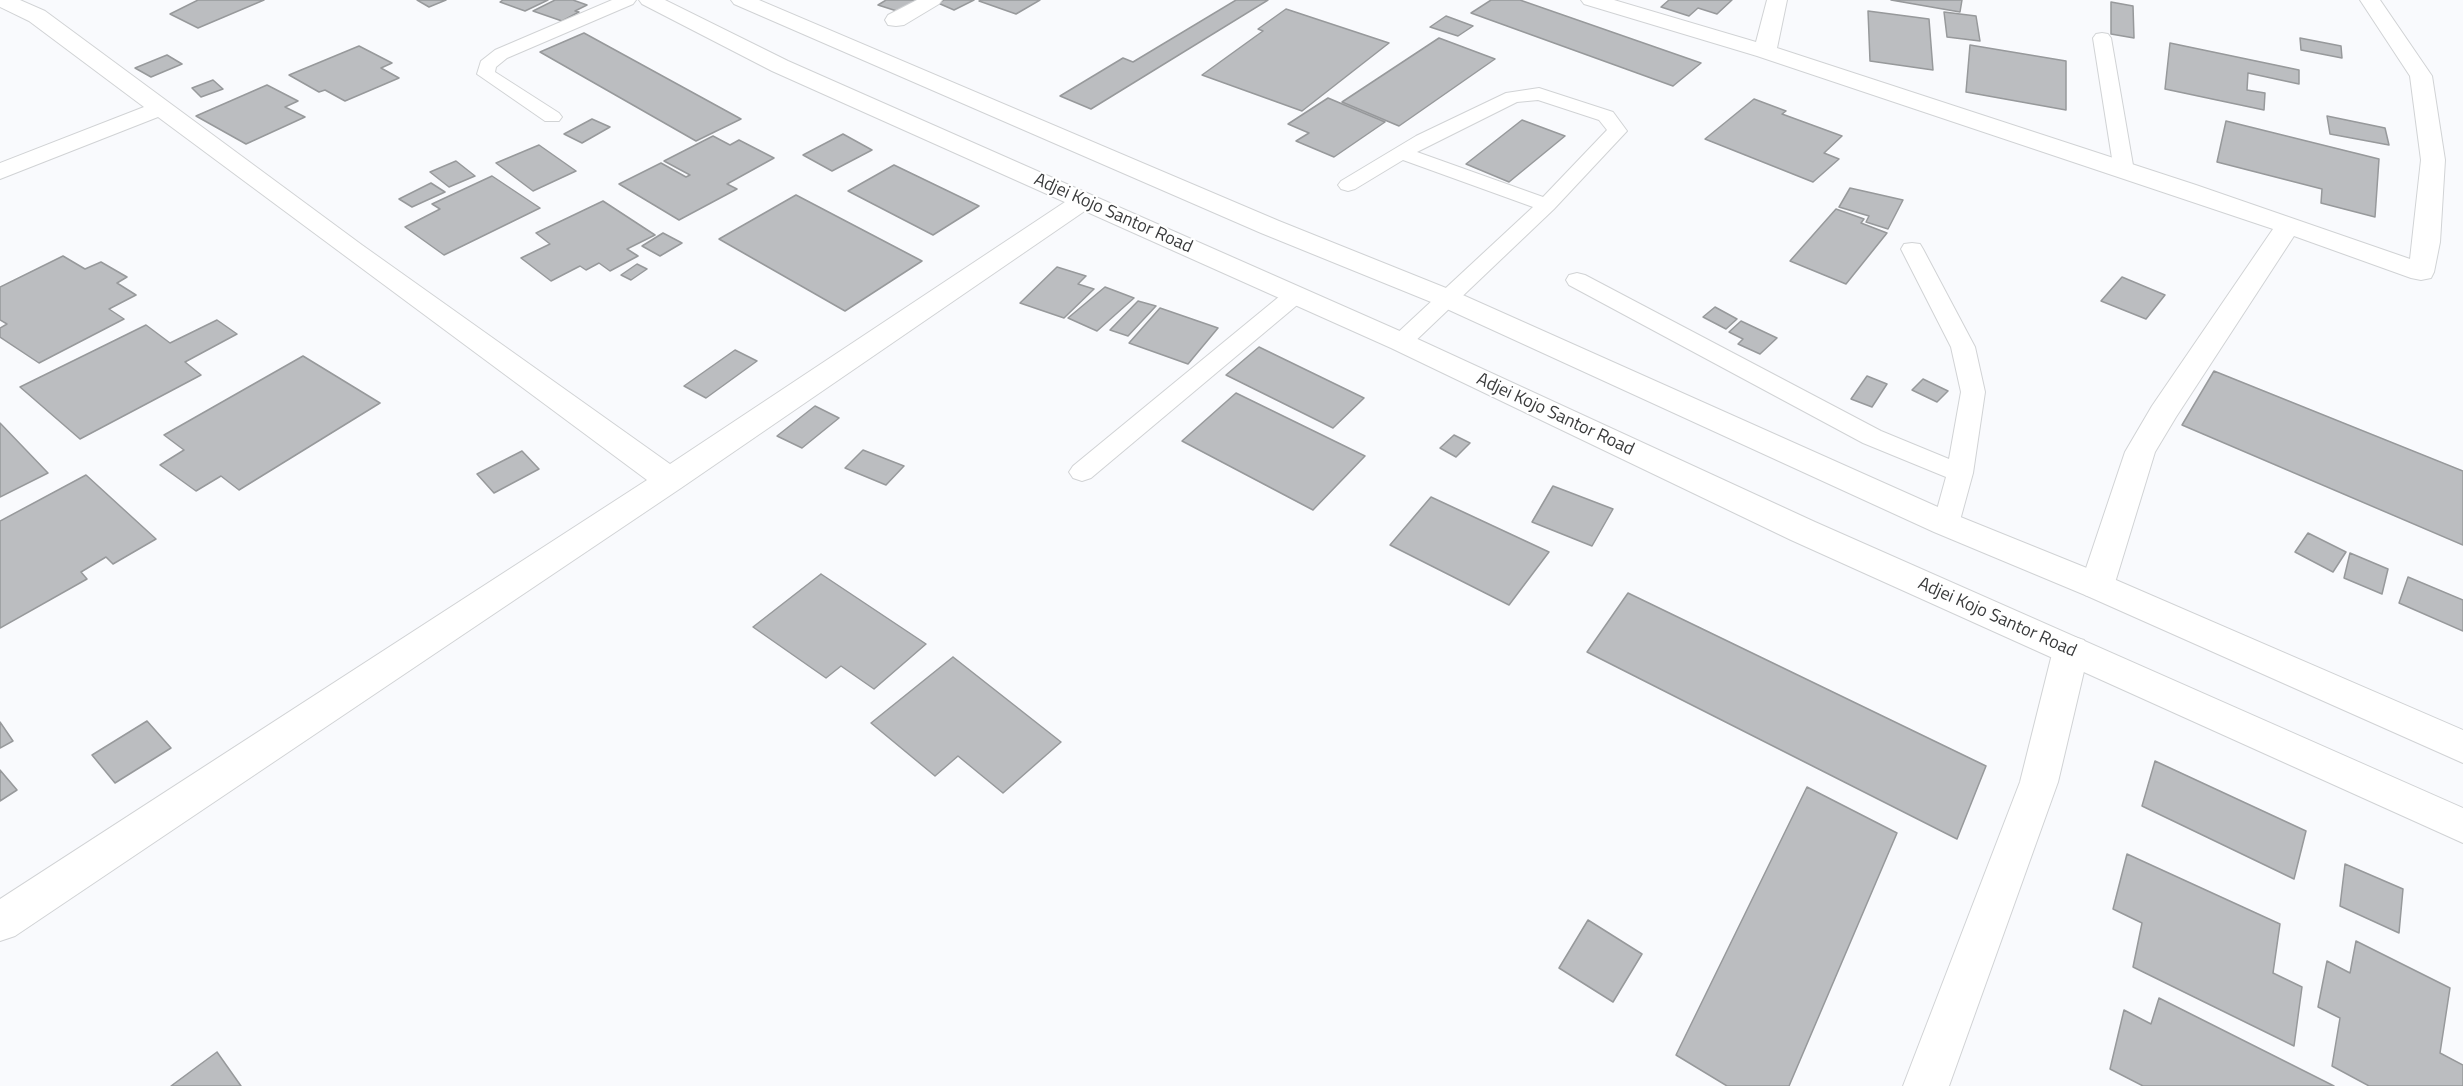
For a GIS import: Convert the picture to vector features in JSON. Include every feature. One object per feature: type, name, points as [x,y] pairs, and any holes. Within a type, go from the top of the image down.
[{"type":"street","points":[[3,0],[37,16],[362,258],[670,480]]},
{"type":"street","name":"Adjei Kojo Santor Road","points":[[649,0],[780,66],[1401,342],[1803,531],[2463,826]]},
{"type":"street","points":[[741,0],[1270,227],[1446,298],[1946,524],[2097,586],[2463,747]]},
{"type":"street","points":[[896,20],[932,0]]},
{"type":"street","points":[[1591,0],[1765,51],[2289,225],[2421,272],[2427,242],[2433,160],[2421,76],[2370,0]]},
{"type":"street","points":[[1765,51],[1777,0]]},
{"type":"street","points":[[0,172],[161,108]]},
{"type":"street","points":[[0,922],[670,480],[1083,201]]},
{"type":"street","points":[[2097,586],[2140,452],[2163,413],[2289,225]]},
{"type":"street","points":[[1926,1086],[2039,782],[2071,650]]},
{"type":"lane","points":[[552,117],[486,74],[487,65],[501,54],[627,0]]},
{"type":"lane","points":[[2102,38],[2124,171]]},
{"type":"lane","points":[[1348,185],[1404,154],[1424,140],[1513,97],[1539,94],[1606,116],[1617,131],[1547,205],[1401,342]]},
{"type":"lane","points":[[1404,154],[1547,205]]},
{"type":"lane","points":[[1912,249],[1962,347],[1973,392],[1960,473],[1946,524]]},
{"type":"lane","points":[[1577,280],[1872,437],[1960,473]]},
{"type":"lane","points":[[1082,472],[1294,296]]},
{"type":"building","points":[[198,0],[264,0],[198,28],[170,14]]},
{"type":"building","points":[[417,0],[446,0],[429,7]]},
{"type":"building","points":[[503,0],[548,0],[525,11],[500,2]]},
{"type":"building","points":[[555,0],[573,0],[587,5],[562,21],[533,11]]},
{"type":"building","points":[[886,0],[919,0],[900,12],[878,5]]},
{"type":"building","points":[[944,0],[974,0],[954,10],[938,3]]},
{"type":"building","points":[[980,0],[1040,0],[1016,14],[979,1]]},
{"type":"building","points":[[1236,0],[1268,0],[1091,109],[1060,96],[1123,58],[1133,62]]},
{"type":"building","points":[[1491,0],[1520,0],[1701,63],[1673,86],[1471,13]]},
{"type":"building","points":[[1669,0],[1732,0],[1717,14],[1698,8],[1689,16],[1661,7]]},
{"type":"building","points":[[1891,0],[1962,0],[1960,12]]},
{"type":"building","points":[[2111,2],[2133,6],[2134,38],[2111,34]]},
{"type":"building","points":[[1286,9],[1389,43],[1302,111],[1202,75],[1263,31],[1258,29]]},
{"type":"building","points":[[1868,11],[1929,19],[1933,70],[1870,61]]},
{"type":"building","points":[[1944,12],[1976,16],[1980,41],[1947,37]]},
{"type":"building","points":[[1446,16],[1473,26],[1458,36],[1430,27]]},
{"type":"building","points":[[584,33],[741,119],[696,141],[540,52]]},
{"type":"building","points":[[1439,38],[1495,59],[1399,126],[1342,102]]},
{"type":"building","points":[[2300,38],[2341,46],[2342,58],[2301,50]]},
{"type":"building","points":[[2170,43],[2299,70],[2299,84],[2248,73],[2247,90],[2265,93],[2264,110],[2165,89]]},
{"type":"building","points":[[1970,45],[2066,61],[2066,110],[1966,92]]},
{"type":"building","points":[[359,46],[392,63],[381,68],[399,78],[345,101],[325,90],[319,92],[289,75]]},
{"type":"building","points":[[167,55],[182,64],[151,77],[135,68]]},
{"type":"building","points":[[213,80],[223,89],[201,97],[192,88]]},
{"type":"building","points":[[267,85],[298,101],[285,107],[305,117],[246,144],[196,116]]},
{"type":"building","points":[[1328,98],[1385,122],[1334,157],[1296,141],[1309,133],[1288,124]]},
{"type":"building","points":[[1754,99],[1786,111],[1782,114],[1842,136],[1824,153],[1839,159],[1813,182],[1705,139]]},
{"type":"building","points":[[2327,116],[2385,128],[2389,145],[2330,134]]},
{"type":"building","points":[[592,119],[610,127],[582,143],[564,134]]},
{"type":"building","points":[[1522,120],[1565,136],[1509,182],[1466,164]]},
{"type":"building","points":[[2226,121],[2379,159],[2375,217],[2321,203],[2322,189],[2217,162]]},
{"type":"building","points":[[843,134],[872,150],[832,171],[803,155]]},
{"type":"building","points":[[713,136],[730,145],[739,140],[774,158],[727,184],[737,189],[679,220],[619,184],[661,163],[686,177],[690,175],[664,161]]},
{"type":"building","points":[[539,145],[576,171],[533,191],[496,163]]},
{"type":"building","points":[[456,161],[475,176],[449,187],[430,172]]},
{"type":"building","points":[[894,165],[979,206],[933,235],[848,191]]},
{"type":"building","points":[[492,176],[540,208],[444,255],[405,227],[440,209],[432,204]]},
{"type":"building","points":[[431,183],[445,192],[412,207],[399,199]]},
{"type":"building","points":[[1850,188],[1903,200],[1888,229],[1866,222],[1869,216],[1839,207]]},
{"type":"building","points":[[796,195],[922,261],[845,311],[719,239]]},
{"type":"building","points":[[603,201],[655,235],[627,249],[638,256],[610,271],[599,263],[586,270],[580,266],[551,281],[521,258],[550,244],[536,233]]},
{"type":"building","points":[[1836,209],[1864,219],[1861,223],[1887,233],[1846,284],[1790,261]]},
{"type":"building","points":[[663,233],[682,243],[660,256],[642,246]]},
{"type":"building","points":[[63,256],[85,269],[101,262],[127,277],[117,283],[136,295],[109,309],[124,319],[39,363],[0,337],[0,328],[7,324],[0,320],[0,287]]},
{"type":"building","points":[[637,264],[647,269],[631,280],[621,275]]},
{"type":"building","points":[[1057,267],[1086,276],[1078,284],[1094,289],[1064,318],[1020,303]]},
{"type":"building","points":[[2122,277],[2165,295],[2146,319],[2101,301]]},
{"type":"building","points":[[1105,287],[1134,298],[1097,331],[1068,318]]},
{"type":"building","points":[[1138,301],[1156,306],[1128,336],[1110,330]]},
{"type":"building","points":[[1715,307],[1737,319],[1726,329],[1703,317]]},
{"type":"building","points":[[1160,308],[1218,328],[1188,364],[1129,343]]},
{"type":"building","points":[[217,320],[237,334],[185,362],[201,375],[80,439],[20,387],[146,325],[170,343]]},
{"type":"building","points":[[1741,321],[1777,338],[1760,354],[1738,344],[1743,339],[1729,332]]},
{"type":"building","points":[[1259,347],[1364,398],[1333,428],[1226,375]]},
{"type":"building","points":[[735,350],[757,361],[706,398],[684,386]]},
{"type":"building","points":[[303,356],[380,403],[239,490],[221,476],[196,491],[160,465],[184,450],[164,435]]},
{"type":"building","points":[[2214,371],[2463,471],[2463,545],[2182,425]]},
{"type":"building","points":[[1867,376],[1887,384],[1872,407],[1851,399]]},
{"type":"building","points":[[1923,379],[1948,391],[1937,402],[1912,390]]},
{"type":"building","points":[[1236,393],[1365,456],[1313,510],[1182,441]]},
{"type":"building","points":[[815,406],[839,418],[802,448],[777,436]]},
{"type":"building","points":[[0,423],[48,473],[0,497]]},
{"type":"building","points":[[1454,435],[1470,443],[1456,457],[1440,448]]},
{"type":"building","points":[[863,450],[904,466],[886,485],[845,468]]},
{"type":"building","points":[[522,451],[539,469],[494,493],[477,474]]},
{"type":"building","points":[[86,475],[156,539],[113,564],[106,557],[81,572],[87,579],[0,628],[0,521]]},
{"type":"building","points":[[1553,486],[1613,509],[1592,546],[1532,522]]},
{"type":"building","points":[[1431,497],[1549,552],[1509,605],[1390,545]]},
{"type":"building","points":[[2308,533],[2346,552],[2333,572],[2295,552]]},
{"type":"building","points":[[2350,553],[2388,569],[2382,594],[2344,578]]},
{"type":"building","points":[[821,574],[926,644],[874,689],[841,666],[826,678],[753,627]]},
{"type":"building","points":[[2408,577],[2463,600],[2463,631],[2399,603]]},
{"type":"building","points":[[1628,593],[1986,766],[1957,839],[1587,652]]},
{"type":"building","points":[[953,657],[1061,742],[1003,793],[958,756],[935,776],[871,723]]},
{"type":"building","points":[[147,721],[171,748],[115,783],[92,755]]},
{"type":"building","points":[[0,722],[13,741],[0,748]]},
{"type":"building","points":[[2155,761],[2306,831],[2294,879],[2142,806]]},
{"type":"building","points":[[0,770],[17,790],[0,801]]},
{"type":"building","points":[[1807,787],[1897,833],[1789,1086],[1727,1086],[1676,1055]]},
{"type":"building","points":[[2127,854],[2280,924],[2273,973],[2302,987],[2294,1046],[2133,967],[2142,923],[2113,909]]},
{"type":"building","points":[[2345,864],[2403,889],[2399,933],[2340,906]]},
{"type":"building","points":[[1588,920],[1642,954],[1613,1002],[1559,968]]},
{"type":"building","points":[[2356,941],[2450,988],[2440,1053],[2463,1065],[2463,1086],[2369,1086],[2332,1066],[2340,1018],[2318,1007],[2327,961],[2350,973]]},
{"type":"building","points":[[2159,998],[2334,1086],[2143,1086],[2110,1069],[2124,1010],[2151,1024]]},
{"type":"building","points":[[217,1052],[241,1086],[171,1086]]}]
